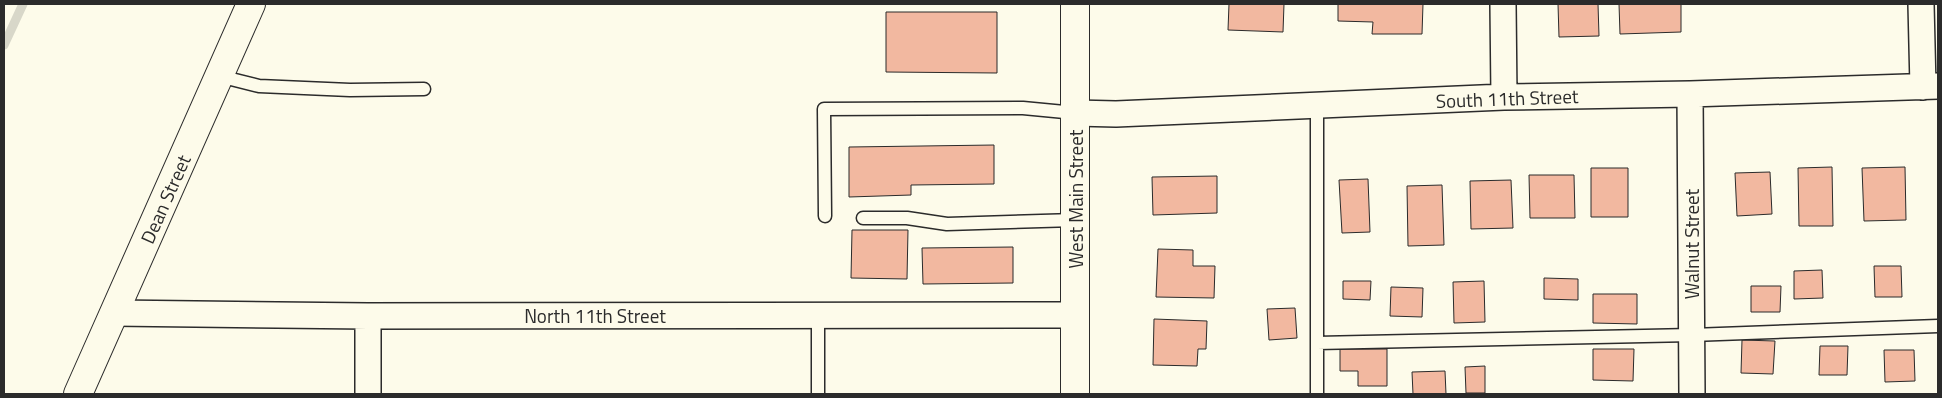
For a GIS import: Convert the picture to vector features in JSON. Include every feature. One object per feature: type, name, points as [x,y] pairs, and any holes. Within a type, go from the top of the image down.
[{"type":"street","name":"Dean Street","points":[[78,394],[251,4]]},
{"type":"street","name":"West Main Street","points":[[1075,4],[1075,394]]},
{"type":"street","points":[[1503,4],[1504,97]]},
{"type":"street","points":[[1921,4],[1930,86]]},
{"type":"street","name":"South 11th Street","points":[[1075,113],[1116,114],[1504,97],[1690,94],[1930,86]]},
{"type":"street","name":"Walnut Street","points":[[1690,94],[1692,394]]},
{"type":"street","name":"North 11th Street","points":[[114,313],[368,316],[1075,315]]},
{"type":"street","points":[[368,316],[368,394]]},
{"type":"lane","points":[[219,76],[260,86],[350,90],[424,90]]},
{"type":"lane","points":[[1317,106],[1317,394]]},
{"type":"lane","points":[[825,216],[824,109],[1023,108],[1075,113]]},
{"type":"lane","points":[[863,218],[907,218],[946,224],[1075,220]]},
{"type":"lane","points":[[818,315],[818,394]]},
{"type":"lane","points":[[1317,343],[1692,335],[1938,326]]},
{"type":"building","points":[[1229,4],[1284,4],[1283,32],[1228,30]]},
{"type":"building","points":[[1338,4],[1423,4],[1422,34],[1372,34],[1373,22],[1338,21]]},
{"type":"building","points":[[1558,4],[1598,4],[1599,36],[1559,37]]},
{"type":"building","points":[[1619,4],[1681,4],[1681,32],[1620,34]]},
{"type":"building","points":[[886,12],[997,12],[997,73],[886,72]]},
{"type":"building","points":[[994,145],[994,184],[911,185],[911,195],[849,197],[849,147]]},
{"type":"building","points":[[1832,167],[1833,226],[1799,226],[1798,168]]},
{"type":"building","points":[[1905,167],[1906,220],[1864,221],[1862,168]]},
{"type":"building","points":[[1591,168],[1628,168],[1628,217],[1591,217]]},
{"type":"building","points":[[1770,172],[1772,214],[1737,216],[1735,173]]},
{"type":"building","points":[[1529,175],[1574,175],[1575,218],[1530,218]]},
{"type":"building","points":[[1217,176],[1217,213],[1153,215],[1152,177]]},
{"type":"building","points":[[1368,179],[1370,232],[1342,233],[1339,180]]},
{"type":"building","points":[[1511,180],[1513,228],[1471,229],[1470,181]]},
{"type":"building","points":[[1442,185],[1444,245],[1408,246],[1407,186]]},
{"type":"building","points":[[852,230],[908,230],[907,279],[851,278]]},
{"type":"building","points":[[1013,247],[1013,283],[923,284],[922,248]]},
{"type":"building","points":[[1158,249],[1193,250],[1193,266],[1215,266],[1214,298],[1156,297]]},
{"type":"building","points":[[1874,266],[1901,266],[1902,297],[1875,297]]},
{"type":"building","points":[[1822,270],[1823,298],[1794,299],[1794,271]]},
{"type":"building","points":[[1544,278],[1578,279],[1578,300],[1544,299]]},
{"type":"building","points":[[1343,281],[1371,281],[1370,300],[1343,299]]},
{"type":"building","points":[[1484,281],[1485,322],[1454,323],[1453,282]]},
{"type":"building","points":[[1751,286],[1781,286],[1780,312],[1751,312]]},
{"type":"building","points":[[1391,287],[1423,288],[1422,317],[1390,316]]},
{"type":"building","points":[[1593,294],[1637,294],[1637,324],[1593,323]]},
{"type":"building","points":[[1295,308],[1297,338],[1269,340],[1267,309]]},
{"type":"building","points":[[1154,319],[1207,321],[1206,349],[1198,349],[1197,366],[1153,365]]},
{"type":"building","points":[[1742,340],[1775,341],[1773,374],[1741,373]]},
{"type":"building","points":[[1820,346],[1848,346],[1847,375],[1819,375]]},
{"type":"building","points":[[1340,349],[1387,349],[1387,386],[1358,386],[1358,371],[1340,371]]},
{"type":"building","points":[[1593,349],[1634,349],[1633,381],[1593,380]]},
{"type":"building","points":[[1884,350],[1914,350],[1915,381],[1885,382]]},
{"type":"building","points":[[1485,366],[1485,393],[1466,393],[1465,367]]},
{"type":"building","points":[[1445,371],[1446,394],[1413,394],[1412,372]]},
{"type":"waterway","points":[[4,45],[23,4]]}]
